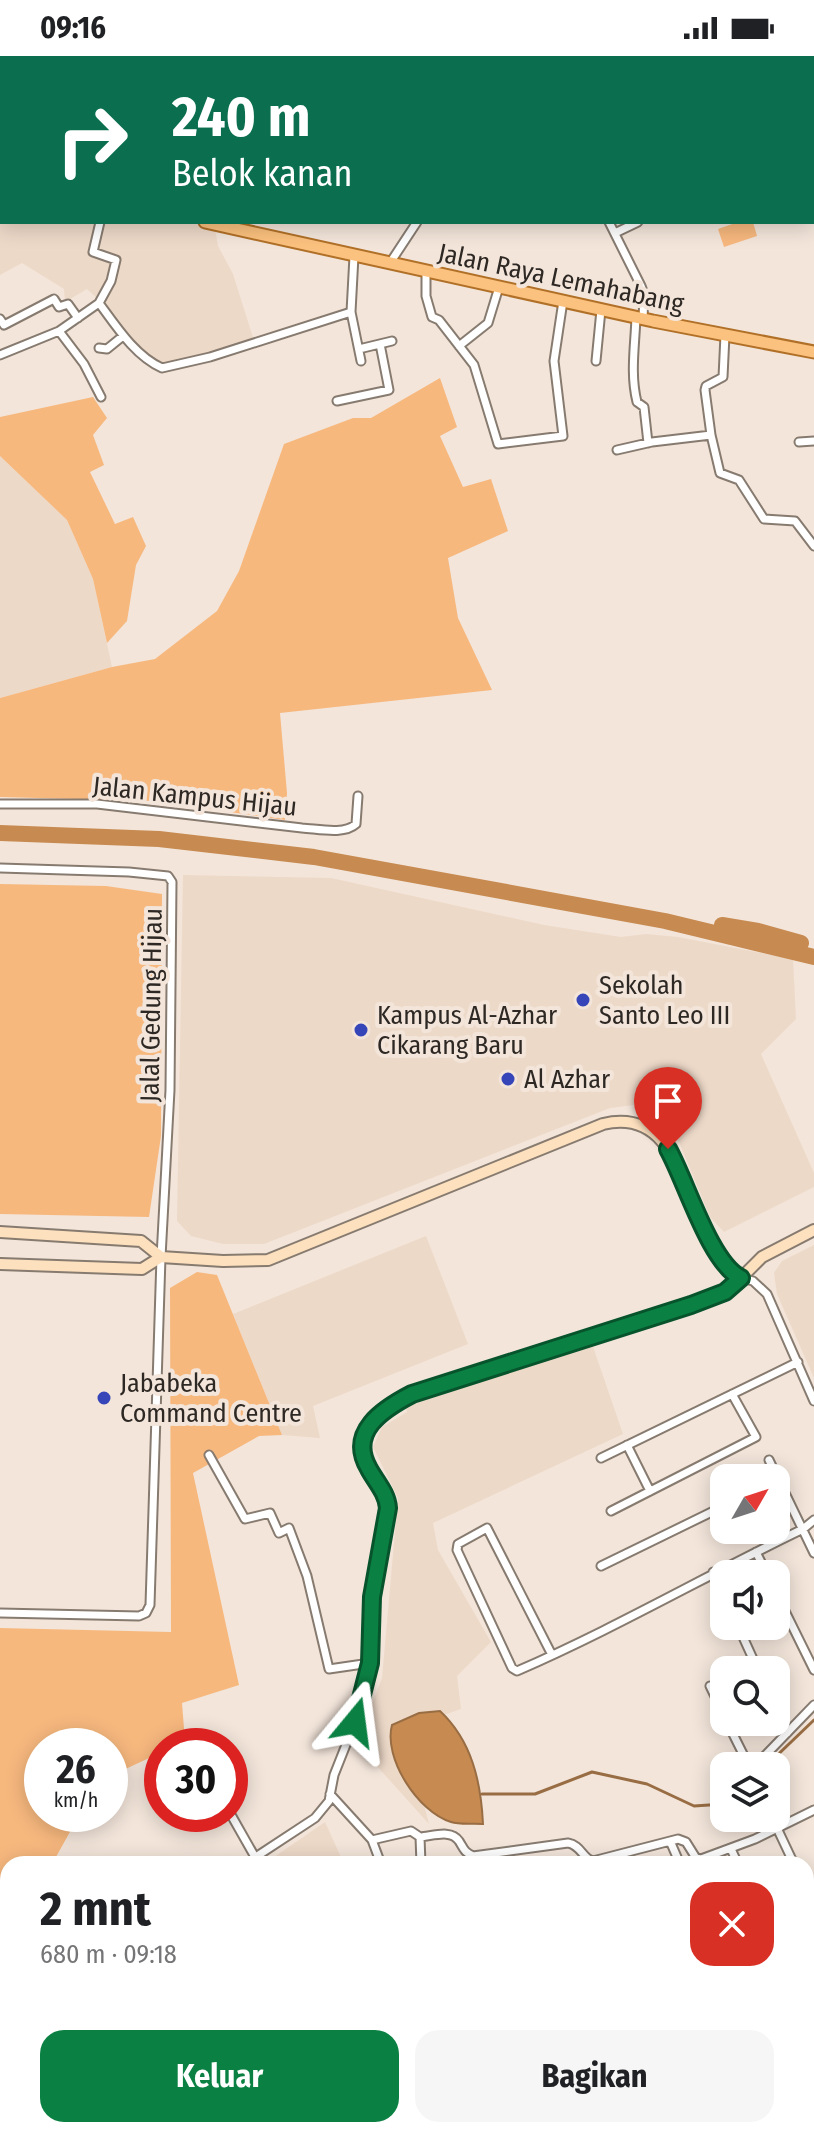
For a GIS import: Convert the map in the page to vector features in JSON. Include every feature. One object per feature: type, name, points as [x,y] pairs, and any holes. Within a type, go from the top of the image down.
[{"type":"main road","name":"Jalan Raya Lemahabang","points":[[228,225],[601,310],[814,352]]},
{"type":"street","points":[[0,355],[59,331],[99,303],[111,281],[116,260],[93,252],[100,224]]},
{"type":"street","points":[[390,263],[416,224]]},
{"type":"street","points":[[610,224],[644,294],[633,373],[637,402],[644,407],[648,443]]},
{"type":"street","points":[[615,233],[634,224]]},
{"type":"street","points":[[354,256],[351,312],[361,361]]},
{"type":"street","points":[[426,271],[428,310],[474,365],[498,444],[563,436],[554,361],[563,301]]},
{"type":"street","points":[[459,346],[488,323],[499,287]]},
{"type":"street","points":[[0,319],[4,325],[52,299],[59,307],[68,304],[78,318]]},
{"type":"street","points":[[99,303],[123,336],[162,368],[210,357],[351,312]]},
{"type":"street","points":[[596,361],[601,310]]},
{"type":"street","points":[[59,331],[84,364],[101,397]]},
{"type":"street","points":[[725,335],[723,377],[706,386],[705,390],[720,473],[739,480],[764,519],[795,521],[814,546]]},
{"type":"street","points":[[99,348],[107,349],[123,336]]},
{"type":"street","points":[[359,349],[392,341]]},
{"type":"street","points":[[337,401],[389,390],[380,344]]},
{"type":"street","points":[[617,450],[711,435]]},
{"type":"street","points":[[799,442],[814,441]]},
{"type":"street","name":"Jalan Kampus Hijau","points":[[0,804],[97,804],[335,830],[349,829],[356,824],[358,796]]},
{"type":"street","name":"Jalal Gedung Hijau","points":[[0,868],[129,872],[168,876],[172,880],[170,1090],[161,1257]]},
{"type":"street","points":[[0,1232],[141,1241],[161,1257],[223,1261],[277,1258],[603,1124],[628,1122],[648,1129],[668,1149],[716,1252],[729,1269],[741,1278],[753,1281],[767,1294],[814,1401]]},
{"type":"street","points":[[256,1856],[321,1813],[329,1801],[339,1760],[355,1722],[370,1663],[372,1597],[388,1508],[386,1498],[362,1453],[362,1439],[369,1424],[412,1394],[725,1292],[762,1257],[814,1230]]},
{"type":"street","points":[[0,1264],[142,1269],[161,1257]]},
{"type":"street","points":[[0,1613],[139,1616],[149,1610],[161,1257]]},
{"type":"street","points":[[601,1458],[798,1362]]},
{"type":"street","points":[[611,1511],[756,1437],[732,1394]]},
{"type":"street","points":[[627,1445],[650,1491]]},
{"type":"street","points":[[209,1455],[245,1519],[270,1513],[279,1533],[289,1528],[307,1576],[329,1669],[370,1663]]},
{"type":"street","points":[[769,1460],[771,1464]]},
{"type":"street","points":[[790,1504],[814,1553]]},
{"type":"street","points":[[601,1566],[710,1513]]},
{"type":"street","points":[[739,1560],[803,1529],[814,1520]]},
{"type":"street","points":[[552,1655],[487,1528],[458,1544],[457,1550],[512,1668],[517,1671],[552,1655],[710,1574]]},
{"type":"street","points":[[756,1552],[760,1560]]},
{"type":"street","points":[[790,1621],[814,1670]]},
{"type":"street","points":[[790,1730],[814,1705]]},
{"type":"street","points":[[769,1752],[784,1736]]},
{"type":"street","points":[[330,1794],[372,1840],[378,1856]]},
{"type":"street","points":[[790,1822],[814,1810]]},
{"type":"street","points":[[372,1840],[411,1831],[420,1837],[450,1834],[459,1841],[464,1851],[473,1856],[568,1843],[578,1847],[586,1856]]},
{"type":"street","points":[[241,1832],[254,1856]]},
{"type":"street","points":[[709,1856],[768,1832]]},
{"type":"street","points":[[779,1832],[790,1856]]},
{"type":"street","points":[[420,1837],[421,1856]]},
{"type":"street","points":[[610,1856],[682,1839],[694,1856]]},
{"type":"street","points":[[670,1841],[677,1856]]},
{"type":"street","points":[[731,1849],[734,1856]]},
{"type":"shaded area","points":[[0,224],[214,224],[218,246],[233,274],[255,344],[164,366],[125,337],[102,303],[87,289],[65,302],[64,289],[22,263],[0,275]]},
{"type":"shaded area","points":[[732,224],[754,224],[757,236],[724,247],[718,229]]},
{"type":"shaded area","points":[[440,378],[457,427],[440,436],[463,487],[491,479],[508,531],[448,558],[458,618],[492,690],[280,713],[287,793],[285,820],[153,801],[0,797],[0,698],[112,667],[155,659],[217,611],[239,571],[284,444],[353,418],[371,418]]},
{"type":"shaded area","points":[[93,397],[107,418],[93,435],[104,465],[90,472],[115,524],[133,517],[146,546],[136,565],[127,621],[107,643],[93,579],[67,520],[0,456],[0,417]]},
{"type":"shaded area","points":[[0,456],[67,520],[93,579],[112,667],[0,698]]},
{"type":"shaded area","name":"Kampus Al-Azhar Cikarang Baru","points":[[183,875],[331,878],[544,925],[621,937],[646,934],[678,937],[793,959],[796,1019],[761,1054],[814,1173],[814,1187],[724,1232],[710,1217],[679,1142],[662,1116],[634,1105],[610,1108],[264,1244],[223,1244],[191,1236],[177,1221]]},
{"type":"shaded area","points":[[0,884],[106,886],[162,894],[161,1136],[149,1217],[0,1214]]},
{"type":"shaded area","points":[[426,1236],[468,1344],[313,1406],[320,1438],[282,1435],[233,1314]]},
{"type":"shaded area","points":[[814,1245],[814,1378],[777,1294],[774,1273],[782,1261]]},
{"type":"shaded area","points":[[197,1272],[217,1275],[282,1435],[259,1436],[193,1473],[239,1685],[182,1703],[184,1728],[144,1728],[144,1760],[128,1768],[128,1728],[24,1728],[24,1832],[70,1832],[56,1856],[0,1856],[0,1628],[171,1632],[170,1288]]},
{"type":"shaded area","points":[[589,1335],[623,1434],[433,1523],[438,1550],[491,1642],[457,1676],[461,1709],[392,1733],[420,1790],[429,1824],[357,1744],[382,1678],[398,1498],[373,1447],[382,1427],[407,1412],[404,1394]]},
{"type":"shaded area","points":[[440,1711],[460,1735],[473,1763],[483,1824],[455,1823],[439,1816],[415,1796],[398,1768],[393,1753],[392,1725],[419,1713]]},
{"type":"shaded area","points":[[325,1822],[340,1856],[276,1856]]},
{"type":"waterway","points":[[0,833],[159,839],[314,857],[665,921],[814,957]]},
{"type":"waterway","points":[[722,925],[801,943]]},
{"type":"waterway","points":[[781,1752],[814,1720]]},
{"type":"waterway","points":[[482,1794],[535,1794],[592,1772],[647,1784],[694,1806],[710,1805]]},
{"type":"place","name":"Sekolah Santo Leo III","points":[[583,1000]]},
{"type":"place","name":"Kampus Al-Azhar Cikarang Baru","points":[[361,1030]]},
{"type":"place","name":"Al Azhar","points":[[508,1079]]},
{"type":"place","name":"Jababeka Command Centre","points":[[104,1398]]},
{"type":"route","points":[[355,1722],[370,1663],[372,1597],[388,1508],[386,1498],[363,1458],[361,1447],[366,1429],[384,1411],[412,1394],[664,1314],[717,1296],[732,1287],[741,1278],[723,1263],[716,1252],[668,1149]]}]
